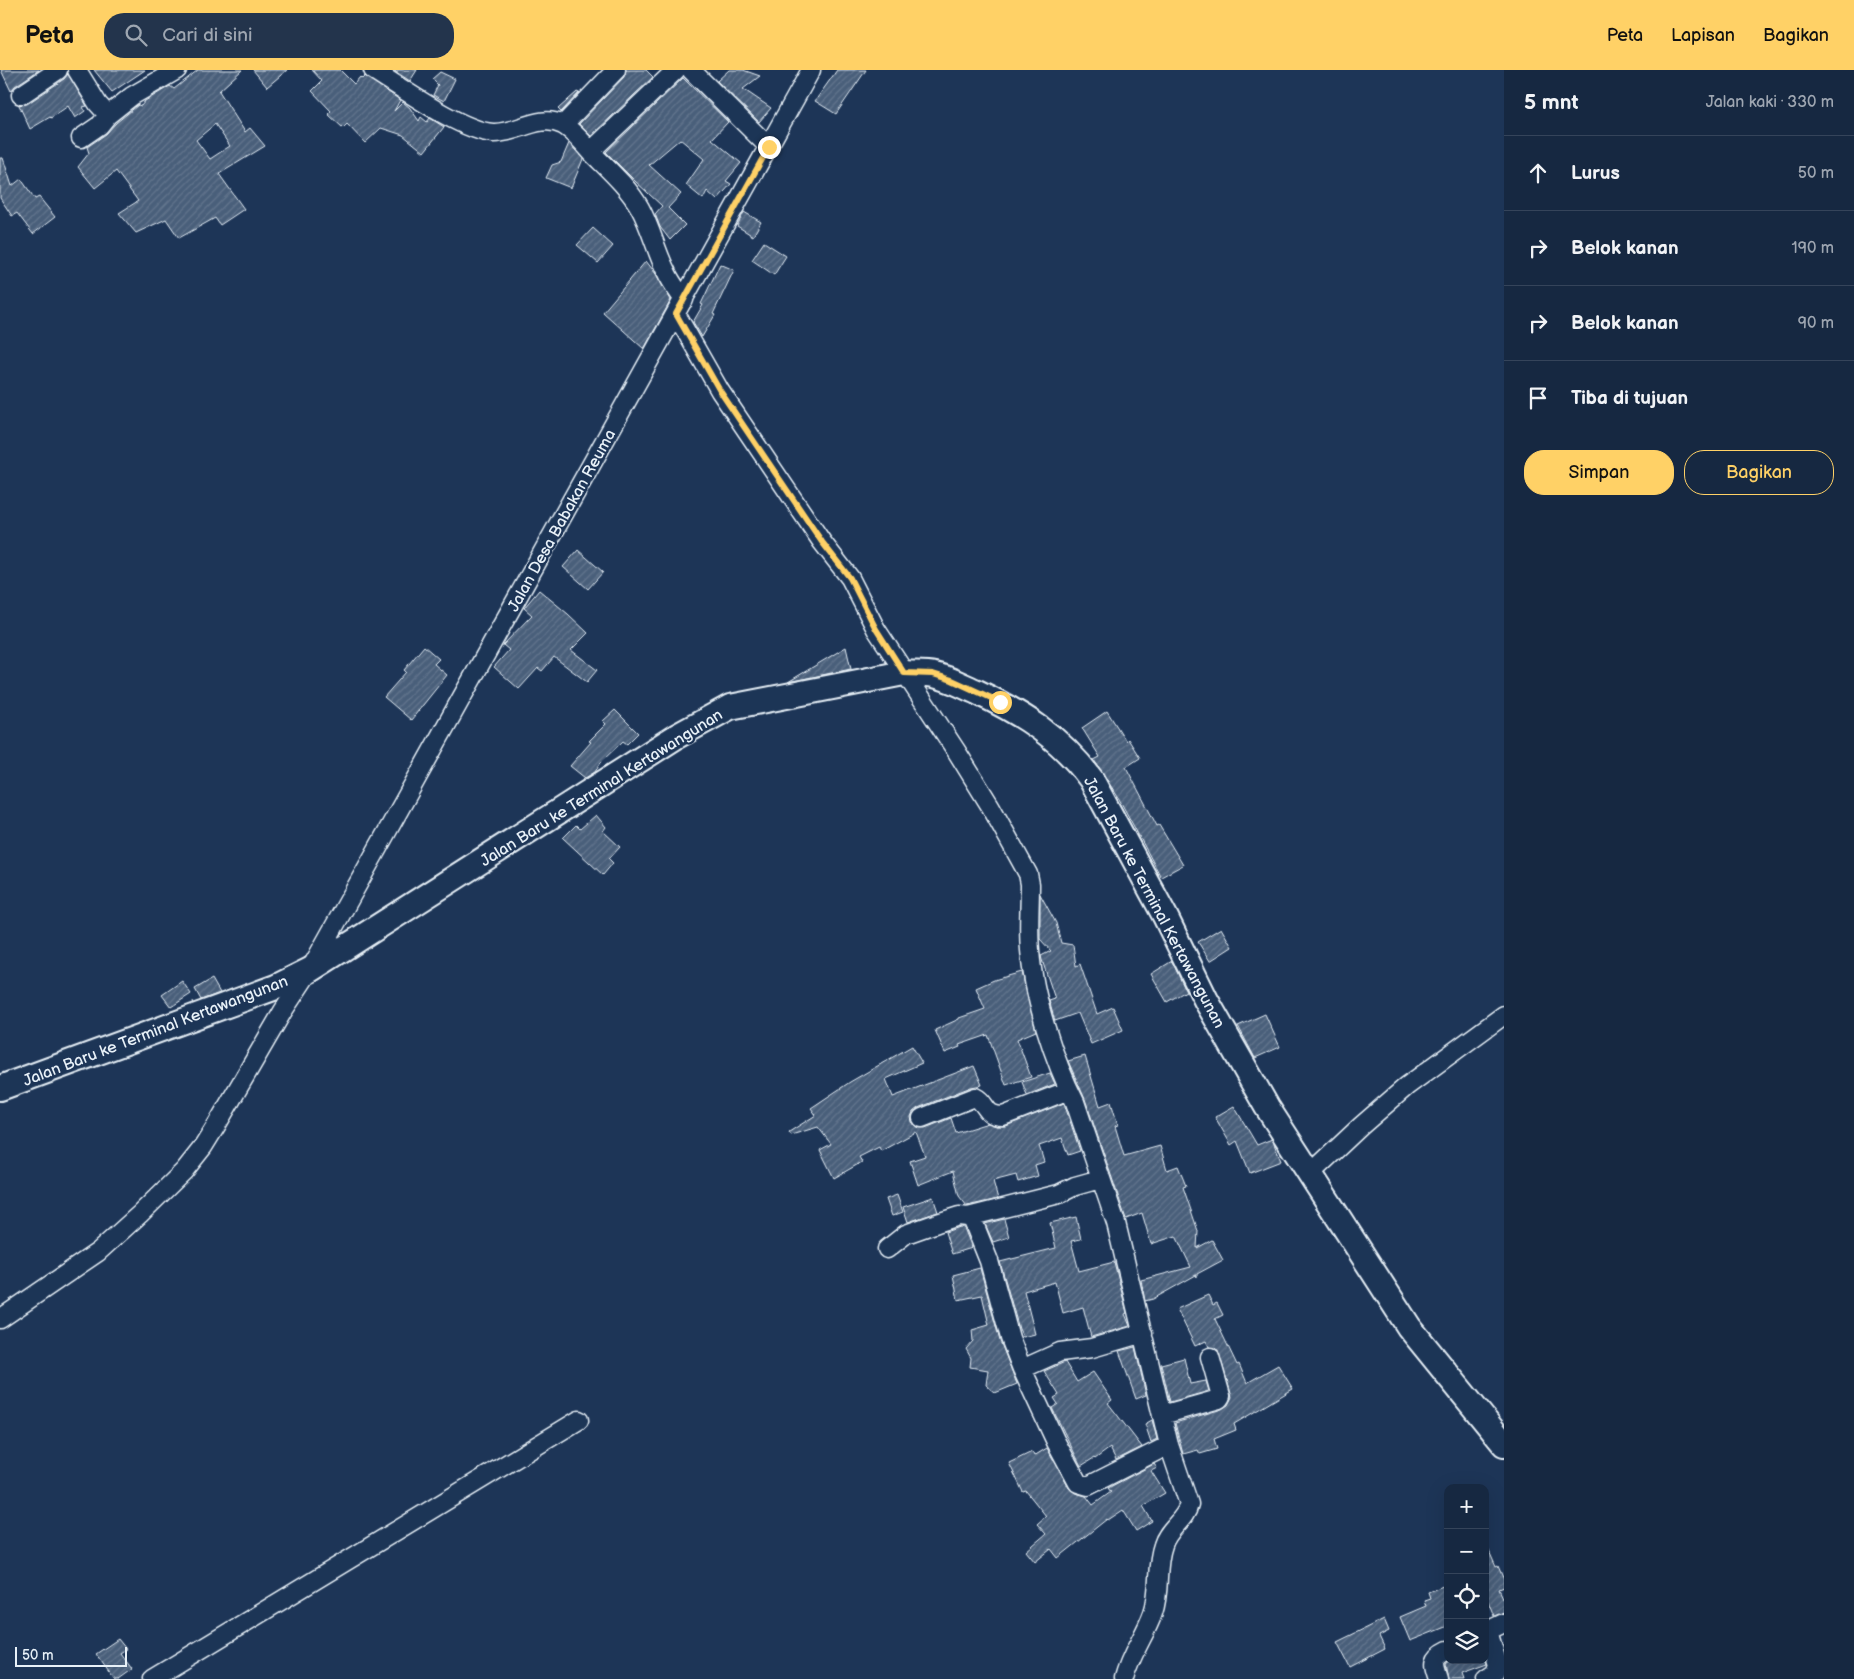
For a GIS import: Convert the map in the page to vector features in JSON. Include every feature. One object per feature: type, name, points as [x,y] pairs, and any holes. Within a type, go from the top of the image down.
[{"type":"main road","name":"Jalan Baru ke Terminal Kertawangunan","points":[[0,1088],[276,987],[310,970],[677,736],[730,707],[904,673],[933,674],[1000,702],[1040,727],[1076,758],[1104,800],[1165,916],[1206,1000],[1267,1107],[1408,1327],[1504,1444]]},
{"type":"street","points":[[21,95],[58,70]]},
{"type":"street","points":[[76,70],[98,104],[108,115]]},
{"type":"street","points":[[81,138],[100,126],[108,115],[132,96],[177,70]]},
{"type":"street","points":[[373,70],[451,118],[475,129],[493,133],[512,130],[537,121],[563,125],[591,151],[634,198],[642,210],[680,307],[720,391],[822,542],[856,588],[876,629],[977,783],[1028,874],[1030,884],[1030,949],[1034,984],[1045,1026],[1075,1102],[1116,1223],[1169,1445],[1188,1504],[1188,1511],[1174,1526],[1163,1544],[1158,1574],[1159,1594],[1154,1612],[1127,1668],[1124,1679]]},
{"type":"street","points":[[563,125],[616,70]]},
{"type":"street","points":[[591,151],[676,70]]},
{"type":"street","points":[[691,70],[769,147]]},
{"type":"street","name":"Jalan Desa Babakan Reuma","points":[[0,1319],[98,1252],[184,1171],[203,1147],[283,1011],[310,970],[811,70]]},
{"type":"street","points":[[1310,1174],[1407,1086],[1504,1016]]},
{"type":"street","points":[[922,1118],[975,1097],[979,1099],[987,1111],[995,1116],[1003,1116],[1069,1090]]},
{"type":"street","points":[[887,1249],[906,1234],[959,1216],[968,1217],[1059,1194],[1075,1186],[1100,1179]]},
{"type":"street","points":[[968,1217],[979,1232],[1010,1338],[1022,1369],[1056,1442],[1078,1483],[1088,1486],[1169,1445]]},
{"type":"street","points":[[1022,1369],[1060,1352],[1092,1348],[1143,1333]]},
{"type":"street","points":[[1162,1416],[1219,1399],[1221,1396],[1220,1388],[1210,1357]]},
{"type":"street","points":[[152,1679],[366,1551],[579,1420]]},
{"type":"street","points":[[1489,1630],[1504,1623]]},
{"type":"street","points":[[1486,1679],[1495,1673],[1498,1665],[1489,1640]]},
{"type":"street","points":[[1439,1679],[1434,1664],[1440,1654],[1444,1652]]},
{"type":"building","points":[[1,70],[39,70],[15,86],[11,91]]},
{"type":"building","points":[[94,70],[145,70],[112,92]]},
{"type":"building","points":[[198,70],[242,70],[219,91],[245,132],[250,128],[265,146],[219,174],[244,209],[220,225],[215,218],[179,238],[166,219],[136,233],[119,213],[138,201],[116,171],[95,188],[78,167],[89,153],[87,147],[106,134],[138,105],[141,106],[145,101],[170,86],[174,89]],"holes":[[[215,124],[230,146],[210,159],[196,140]]]},
{"type":"building","points":[[253,70],[287,70],[267,87]]},
{"type":"building","points":[[312,70],[340,70],[354,84],[360,77],[362,79],[365,76],[400,100],[394,111],[403,102],[419,121],[421,117],[427,122],[430,118],[444,127],[424,152],[403,135],[381,128],[365,143],[347,124],[343,128],[328,114],[331,111],[312,91],[322,81]]},
{"type":"building","points":[[393,70],[417,70],[410,81]]},
{"type":"building","points":[[626,70],[646,70],[653,77],[591,136],[579,124],[624,77]]},
{"type":"building","points":[[729,70],[743,70],[760,76],[743,89],[771,108],[759,122],[717,81]]},
{"type":"building","points":[[837,70],[866,70],[836,114],[815,101]]},
{"type":"building","points":[[440,72],[455,79],[444,101],[433,95],[438,85],[432,79]]},
{"type":"building","points":[[68,74],[87,106],[83,107],[85,111],[75,118],[68,106],[30,129],[19,105],[27,104],[64,79]]},
{"type":"building","points":[[683,78],[728,122],[712,139],[741,163],[726,181],[731,184],[717,200],[707,191],[703,199],[686,185],[704,159],[680,139],[649,165],[681,194],[668,208],[685,225],[670,240],[660,227],[655,214],[662,206],[606,152]]},
{"type":"building","points":[[577,92],[579,93],[561,112],[558,109]]},
{"type":"building","points":[[569,143],[583,159],[571,188],[546,178],[552,165],[561,162]]},
{"type":"building","points":[[0,158],[3,158],[12,186],[21,179],[35,199],[39,197],[55,217],[33,234],[17,213],[12,216],[0,198]]},
{"type":"building","points":[[744,212],[761,222],[753,236],[737,226]]},
{"type":"building","points":[[593,228],[613,246],[598,263],[577,245]]},
{"type":"building","points":[[764,242],[786,256],[774,275],[752,260]]},
{"type":"building","points":[[646,261],[671,300],[644,349],[603,312]]},
{"type":"building","points":[[720,264],[734,270],[713,314],[715,315],[702,337],[693,322],[703,305],[701,304]]},
{"type":"building","points":[[578,550],[603,572],[588,589],[563,567]]},
{"type":"building","points":[[539,590],[588,633],[571,650],[597,670],[587,682],[554,657],[542,671],[538,668],[519,689],[494,667],[509,650],[503,645],[532,615],[524,608]]},
{"type":"building","points":[[424,646],[439,659],[434,664],[447,675],[411,720],[384,697],[406,672],[404,670]]},
{"type":"building","points":[[846,647],[851,669],[788,682]]},
{"type":"building","points":[[615,710],[638,733],[627,744],[623,741],[602,761],[595,772],[585,778],[570,766],[591,742],[589,741],[606,724],[603,721]]},
{"type":"building","points":[[1107,711],[1126,741],[1128,739],[1140,758],[1126,767],[1157,826],[1159,825],[1183,865],[1161,877],[1118,797],[1094,760],[1100,757],[1082,728]]},
{"type":"building","points":[[596,815],[606,827],[603,831],[620,847],[609,859],[613,863],[603,875],[563,838],[576,825],[580,829]]},
{"type":"building","points":[[1040,894],[1056,923],[1061,943],[1073,945],[1076,966],[1080,964],[1097,1014],[1113,1007],[1123,1030],[1091,1044],[1078,1013],[1055,1021],[1049,1001],[1055,999],[1041,956],[1051,951],[1040,939]]},
{"type":"building","points":[[1221,928],[1232,947],[1210,961],[1198,942]]},
{"type":"building","points":[[1172,961],[1186,991],[1167,1002],[1151,974]]},
{"type":"building","points":[[1022,972],[1036,1031],[1017,1039],[1031,1077],[1006,1085],[988,1035],[959,1045],[960,1047],[945,1053],[935,1030],[959,1018],[985,1009],[976,988],[994,980]]},
{"type":"building","points":[[212,979],[220,993],[201,1000],[195,989]]},
{"type":"building","points":[[182,981],[191,994],[171,1007],[162,995]]},
{"type":"building","points":[[1265,1014],[1280,1047],[1255,1058],[1238,1026]]},
{"type":"building","points":[[912,1046],[922,1063],[886,1079],[893,1097],[974,1066],[982,1085],[971,1087],[918,1108],[911,1117],[916,1127],[925,1128],[951,1118],[956,1133],[988,1123],[996,1126],[1006,1126],[1064,1103],[1080,1151],[1068,1155],[1062,1138],[1039,1146],[1044,1162],[1035,1165],[1038,1176],[1018,1182],[1016,1175],[993,1181],[998,1199],[967,1206],[959,1196],[953,1171],[918,1185],[910,1161],[925,1156],[916,1132],[881,1151],[879,1147],[859,1157],[862,1162],[834,1178],[820,1150],[831,1144],[818,1127],[791,1135],[789,1132],[816,1115],[811,1108],[850,1082]]},
{"type":"building","points":[[1085,1056],[1100,1106],[1111,1102],[1118,1125],[1115,1126],[1124,1156],[1160,1146],[1167,1170],[1178,1166],[1186,1186],[1183,1187],[1198,1231],[1197,1248],[1212,1240],[1223,1260],[1197,1274],[1197,1277],[1196,1275],[1153,1299],[1145,1301],[1141,1280],[1191,1267],[1176,1236],[1151,1244],[1142,1213],[1126,1219],[1085,1099],[1068,1061]]},
{"type":"building","points":[[1050,1073],[1055,1084],[1027,1095],[1022,1082]]},
{"type":"building","points":[[1234,1106],[1257,1145],[1272,1139],[1281,1161],[1250,1173],[1237,1141],[1231,1145],[1215,1117]]},
{"type":"building","points":[[897,1195],[903,1212],[892,1216],[886,1199]]},
{"type":"building","points":[[933,1197],[938,1212],[908,1222],[903,1207]]},
{"type":"building","points":[[1076,1217],[1081,1239],[1071,1241],[1079,1271],[1114,1262],[1127,1313],[1125,1314],[1130,1326],[1091,1337],[1083,1307],[1063,1313],[1055,1282],[1024,1291],[1035,1334],[1023,1337],[1000,1262],[1056,1248],[1050,1223]]},
{"type":"building","points":[[1004,1219],[1009,1237],[993,1242],[985,1224]]},
{"type":"building","points":[[960,1227],[964,1228],[972,1248],[952,1254],[945,1232]]},
{"type":"building","points":[[980,1268],[1000,1341],[1017,1384],[995,1393],[986,1385],[988,1370],[970,1367],[971,1358],[966,1349],[973,1341],[972,1330],[989,1325],[982,1295],[958,1300],[953,1275]]},
{"type":"building","points":[[1208,1295],[1213,1305],[1217,1303],[1223,1315],[1215,1319],[1247,1383],[1278,1365],[1293,1389],[1234,1424],[1236,1430],[1214,1439],[1217,1449],[1200,1454],[1198,1450],[1183,1454],[1175,1423],[1222,1409],[1228,1405],[1232,1397],[1218,1350],[1209,1347],[1206,1341],[1195,1346],[1177,1309]]},
{"type":"building","points":[[1135,1347],[1146,1395],[1136,1399],[1119,1351]]},
{"type":"building","points":[[1184,1358],[1190,1384],[1206,1381],[1209,1391],[1170,1402],[1161,1364]]},
{"type":"building","points":[[1065,1362],[1077,1382],[1093,1372],[1112,1400],[1108,1403],[1142,1447],[1116,1460],[1110,1448],[1081,1466],[1052,1408],[1058,1404],[1054,1398],[1059,1395],[1044,1371]]},
{"type":"building","points":[[1152,1420],[1157,1439],[1151,1442],[1145,1424]]},
{"type":"building","points":[[1047,1448],[1069,1488],[1075,1493],[1086,1496],[1093,1505],[1111,1492],[1108,1488],[1154,1464],[1157,1468],[1151,1471],[1165,1493],[1143,1506],[1152,1521],[1136,1531],[1123,1510],[1107,1519],[1058,1558],[1051,1549],[1035,1562],[1026,1551],[1046,1534],[1037,1524],[1046,1516],[1026,1491],[1023,1492],[1009,1463],[1032,1452],[1034,1456]]},
{"type":"building","points":[[1489,1551],[1504,1580],[1504,1587],[1499,1589],[1504,1600],[1504,1612],[1494,1616],[1489,1604]]},
{"type":"building","points":[[1444,1586],[1444,1628],[1410,1641],[1400,1617],[1426,1606],[1424,1600],[1430,1598],[1428,1592]]},
{"type":"building","points":[[1384,1619],[1389,1631],[1379,1636],[1385,1649],[1350,1667],[1337,1642]]},
{"type":"building","points":[[118,1639],[126,1649],[120,1653],[132,1669],[118,1679],[114,1679],[96,1654]]},
{"type":"building","points":[[1446,1664],[1487,1664],[1462,1673],[1464,1679],[1449,1679]]},
{"type":"route","points":[[769,147],[676,314],[720,391],[822,542],[850,578],[876,629],[904,673],[933,674],[952,680],[1000,702]]}]
